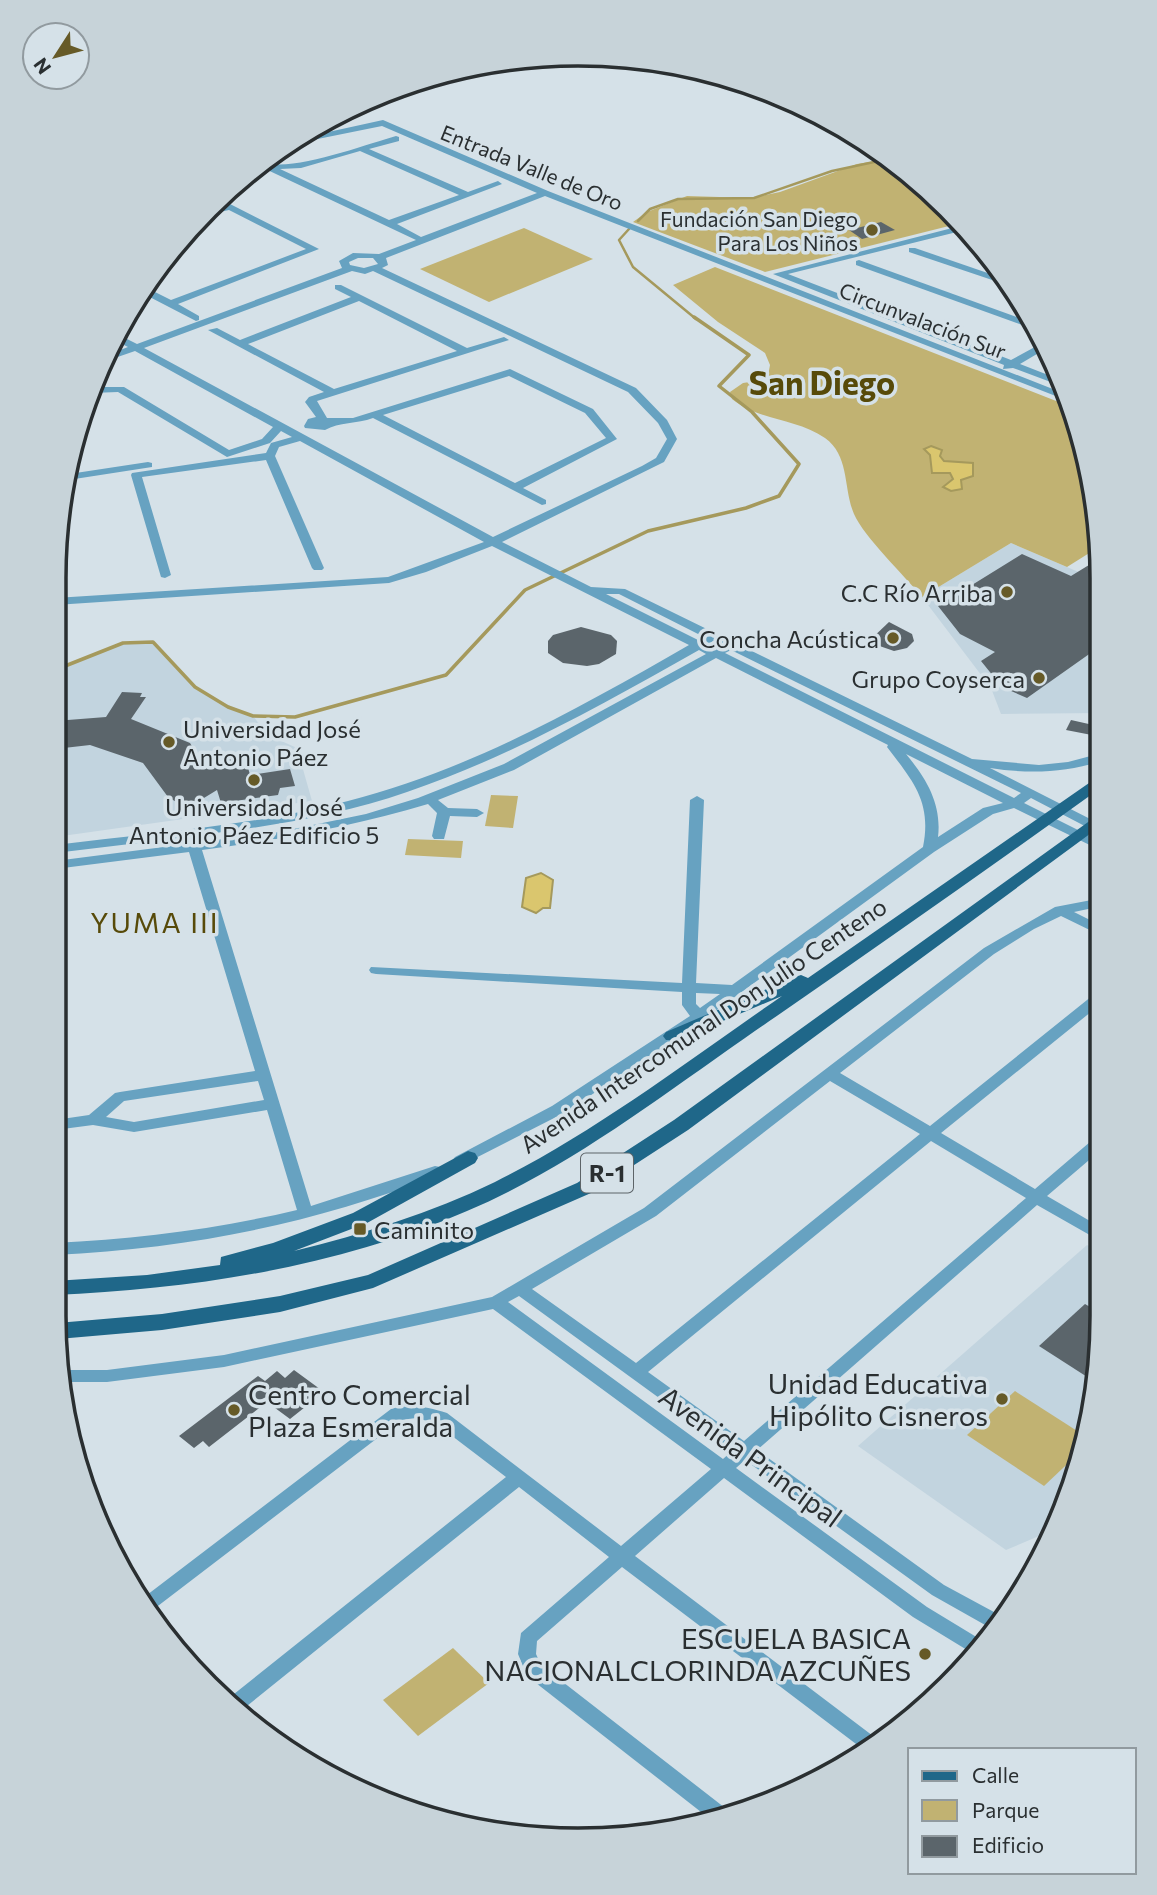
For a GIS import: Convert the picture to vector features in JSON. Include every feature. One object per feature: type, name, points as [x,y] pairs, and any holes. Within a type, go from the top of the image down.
[{"type":"main road","name":"Avenida Intercomunal Don Julio Centeno","points":[[66,1287],[145,1283],[272,1265],[419,1223],[521,1178],[617,1118],[837,967],[1090,787]]},
{"type":"main road","name":"R-1","points":[[67,1330],[162,1322],[267,1306],[373,1281],[584,1188],[681,1125],[1090,829]]},
{"type":"main road","points":[[672,1036],[837,967]]},
{"type":"main road","points":[[145,1283],[278,1249],[324,1233],[384,1207],[468,1158]]},
{"type":"street","name":"Entrada Valle de Oro","points":[[319,137],[383,123],[545,193],[763,278]]},
{"type":"street","points":[[276,165],[301,164],[396,139]]},
{"type":"street","points":[[362,149],[467,195]]},
{"type":"street","points":[[272,169],[417,237]]},
{"type":"street","points":[[388,224],[498,184]]},
{"type":"street","points":[[349,269],[344,261],[351,257],[363,254],[379,257],[545,193]]},
{"type":"street","points":[[170,304],[314,249],[230,208],[224,209]]},
{"type":"street","points":[[763,278],[959,236]]},
{"type":"street","points":[[781,285],[960,237]]},
{"type":"street","points":[[912,250],[992,277]]},
{"type":"street","points":[[376,269],[383,265],[379,257]]},
{"type":"street","points":[[859,263],[1021,322]]},
{"type":"street","points":[[66,601],[365,583],[417,572],[491,541],[646,468],[660,460],[672,439],[663,422],[632,390],[376,269],[349,269],[118,355]]},
{"type":"street","name":"Circunvalación Sur","points":[[779,274],[1050,379]]},
{"type":"street","name":"Circunvalación Sur","points":[[763,278],[1056,393]]},
{"type":"street","points":[[338,287],[465,351]]},
{"type":"street","points":[[153,295],[196,318]]},
{"type":"street","points":[[239,344],[358,298]]},
{"type":"street","points":[[213,330],[332,393]]},
{"type":"street","points":[[324,421],[310,402],[504,340]]},
{"type":"street","points":[[124,342],[570,582],[1045,820],[1090,827]]},
{"type":"street","points":[[1000,371],[1037,350]]},
{"type":"street","points":[[165,575],[136,475],[270,448],[298,436],[310,427],[308,424],[312,421],[348,422],[510,372],[589,411],[612,439],[514,488]]},
{"type":"street","points":[[103,390],[120,389],[229,454]]},
{"type":"street","points":[[375,415],[542,502]]},
{"type":"street","points":[[280,426],[270,448],[318,568]]},
{"type":"street","points":[[77,476],[270,448]]},
{"type":"street","points":[[586,590],[621,591],[1031,793],[1090,825]]},
{"type":"street","points":[[66,863],[354,804],[455,771],[493,754],[712,637]]},
{"type":"street","points":[[66,848],[317,829],[430,799],[509,767],[729,646]]},
{"type":"street","points":[[888,741],[927,789],[934,833],[929,849]]},
{"type":"street","points":[[961,759],[1021,769],[1052,770],[1090,760]]},
{"type":"street","name":"Avenida Intercomunal Don Julio Centeno","points":[[66,1248],[197,1236],[306,1214],[391,1188],[468,1158],[557,1110],[672,1036],[929,849],[988,811],[1013,804],[1031,793]]},
{"type":"street","points":[[430,799],[444,812],[477,813]]},
{"type":"street","points":[[697,800],[689,1005],[698,1015]]},
{"type":"street","points":[[439,836],[444,812]]},
{"type":"street","points":[[191,839],[306,1214]]},
{"type":"street","points":[[70,1376],[107,1376],[224,1361],[496,1302],[650,1212],[989,951],[1060,910],[1090,904]]},
{"type":"street","points":[[1060,910],[1090,926]]},
{"type":"street","points":[[376,970],[733,990]]},
{"type":"street","points":[[636,1371],[1090,1005]]},
{"type":"street","points":[[830,1074],[1090,1229]]},
{"type":"street","points":[[93,1120],[120,1097],[264,1075]]},
{"type":"street","points":[[66,1124],[93,1120],[135,1127],[272,1104]]},
{"type":"street","points":[[713,1810],[534,1670],[527,1654],[528,1637],[1090,1150]]},
{"type":"street","name":"Avenida Principal","points":[[521,1289],[939,1590],[991,1619]]},
{"type":"street","name":"Avenida Principal","points":[[496,1302],[920,1612],[972,1643]]},
{"type":"street","points":[[152,1600],[397,1415],[416,1411],[441,1418],[865,1740]]},
{"type":"street","points":[[240,1700],[519,1477]]},
{"type":"shaded area","points":[[931,446],[942,450],[940,456],[944,461],[973,463],[973,476],[961,480],[962,489],[951,491],[943,487],[953,479],[950,473],[932,473],[930,455],[924,449]]},
{"type":"shaded area","points":[[1011,543],[1090,577],[1090,713],[1001,714],[991,688],[922,597]]},
{"type":"shaded area","name":"Universidad José Antonio Páez","points":[[153,642],[202,693],[253,716],[268,735],[297,748],[312,801],[66,835],[66,666],[123,643]]},
{"type":"shaded area","points":[[541,873],[553,880],[550,908],[543,908],[536,913],[522,907],[526,878]]},
{"type":"shaded area","name":"Unidad Educativa Hipólito Cisneros","points":[[1087,1245],[1090,1247],[1089,1350],[1081,1416],[1063,1481],[1042,1535],[1006,1550],[858,1446]]},
{"type":"green space","points":[[875,161],[916,194],[950,226],[765,272],[633,222],[647,212],[687,196],[752,198],[780,192],[857,164]]},
{"type":"green space","points":[[524,228],[593,259],[489,302],[420,269]]},
{"type":"green space","points":[[715,267],[1059,402],[1081,479],[1089,553],[1067,567],[1011,543],[922,597],[859,523],[851,504],[839,454],[833,445],[814,431],[754,412],[732,399],[730,392],[743,383],[763,380],[768,376],[770,365],[765,353],[718,322],[673,285]]},
{"type":"green space","points":[[491,795],[518,796],[513,828],[485,826]]},
{"type":"green space","points":[[408,839],[463,841],[461,858],[405,855]]},
{"type":"green space","points":[[1015,1391],[1077,1431],[1069,1463],[1044,1486],[967,1435]]},
{"type":"green space","points":[[453,1648],[489,1683],[418,1736],[383,1700]]},
{"type":"building","name":"Fundación San Diego Para Los Niños","points":[[881,222],[895,230],[862,239],[849,230]]},
{"type":"building","points":[[1022,554],[1071,576],[1090,565],[1090,653],[1027,698],[1002,687],[981,661],[995,652],[960,634],[938,606]]},
{"type":"building","name":"Concha Acústica","points":[[889,622],[912,634],[914,641],[907,648],[894,651],[868,642]]},
{"type":"building","points":[[581,627],[611,635],[617,641],[616,654],[599,664],[587,666],[563,663],[548,653],[548,641],[553,635]]},
{"type":"building","points":[[122,692],[142,693],[140,697],[146,697],[131,719],[190,743],[201,762],[245,756],[250,775],[290,769],[295,786],[280,788],[278,795],[221,803],[217,790],[199,801],[178,803],[168,797],[143,763],[90,745],[66,748],[66,720],[106,717]]},
{"type":"building","points":[[1071,720],[1090,724],[1090,735],[1066,730]]},
{"type":"building","points":[[1085,1304],[1090,1307],[1087,1377],[1039,1346]]},
{"type":"building","name":"Centro Comercial Plaza Esmeralda","points":[[294,1370],[324,1392],[290,1419],[267,1402],[209,1447],[203,1441],[194,1448],[179,1436],[258,1376],[265,1381],[277,1371],[285,1378]]},
{"type":"waterway","points":[[638,221],[650,209],[678,199],[754,198],[832,171],[875,162]]},
{"type":"waterway","points":[[629,229],[619,240],[633,267],[696,319]]},
{"type":"waterway","points":[[66,666],[123,643],[153,642],[195,687],[228,707],[253,716],[295,717],[446,675],[525,590],[648,531],[746,508],[779,496],[799,464],[752,412],[719,386],[749,355],[694,317]]},
{"type":"place","name":"Fundación San Diego Para Los Niños","points":[[872,230]]},
{"type":"place","name":"C.C Río Arriba","points":[[1007,592]]},
{"type":"place","name":"Concha Acústica","points":[[893,638]]},
{"type":"place","name":"Grupo Coyserca","points":[[1039,678]]},
{"type":"place","name":"Universidad José Antonio Páez","points":[[169,742]]},
{"type":"place","name":"Universidad José Antonio Páez Edificio 5","points":[[254,780]]},
{"type":"place","name":"Caminito","points":[[360,1229]]},
{"type":"place","name":"Unidad Educativa Hipólito Cisneros","points":[[1002,1399]]},
{"type":"place","name":"Centro Comercial Plaza Esmeralda","points":[[234,1410]]},
{"type":"place","name":"ESCUELA BASICA NACIONALCLORINDA AZCUÑES","points":[[925,1654]]},
{"type":"district","name":"San Diego","points":[[822,382]]},
{"type":"district","name":"YUMA III","points":[[155,922]]}]
